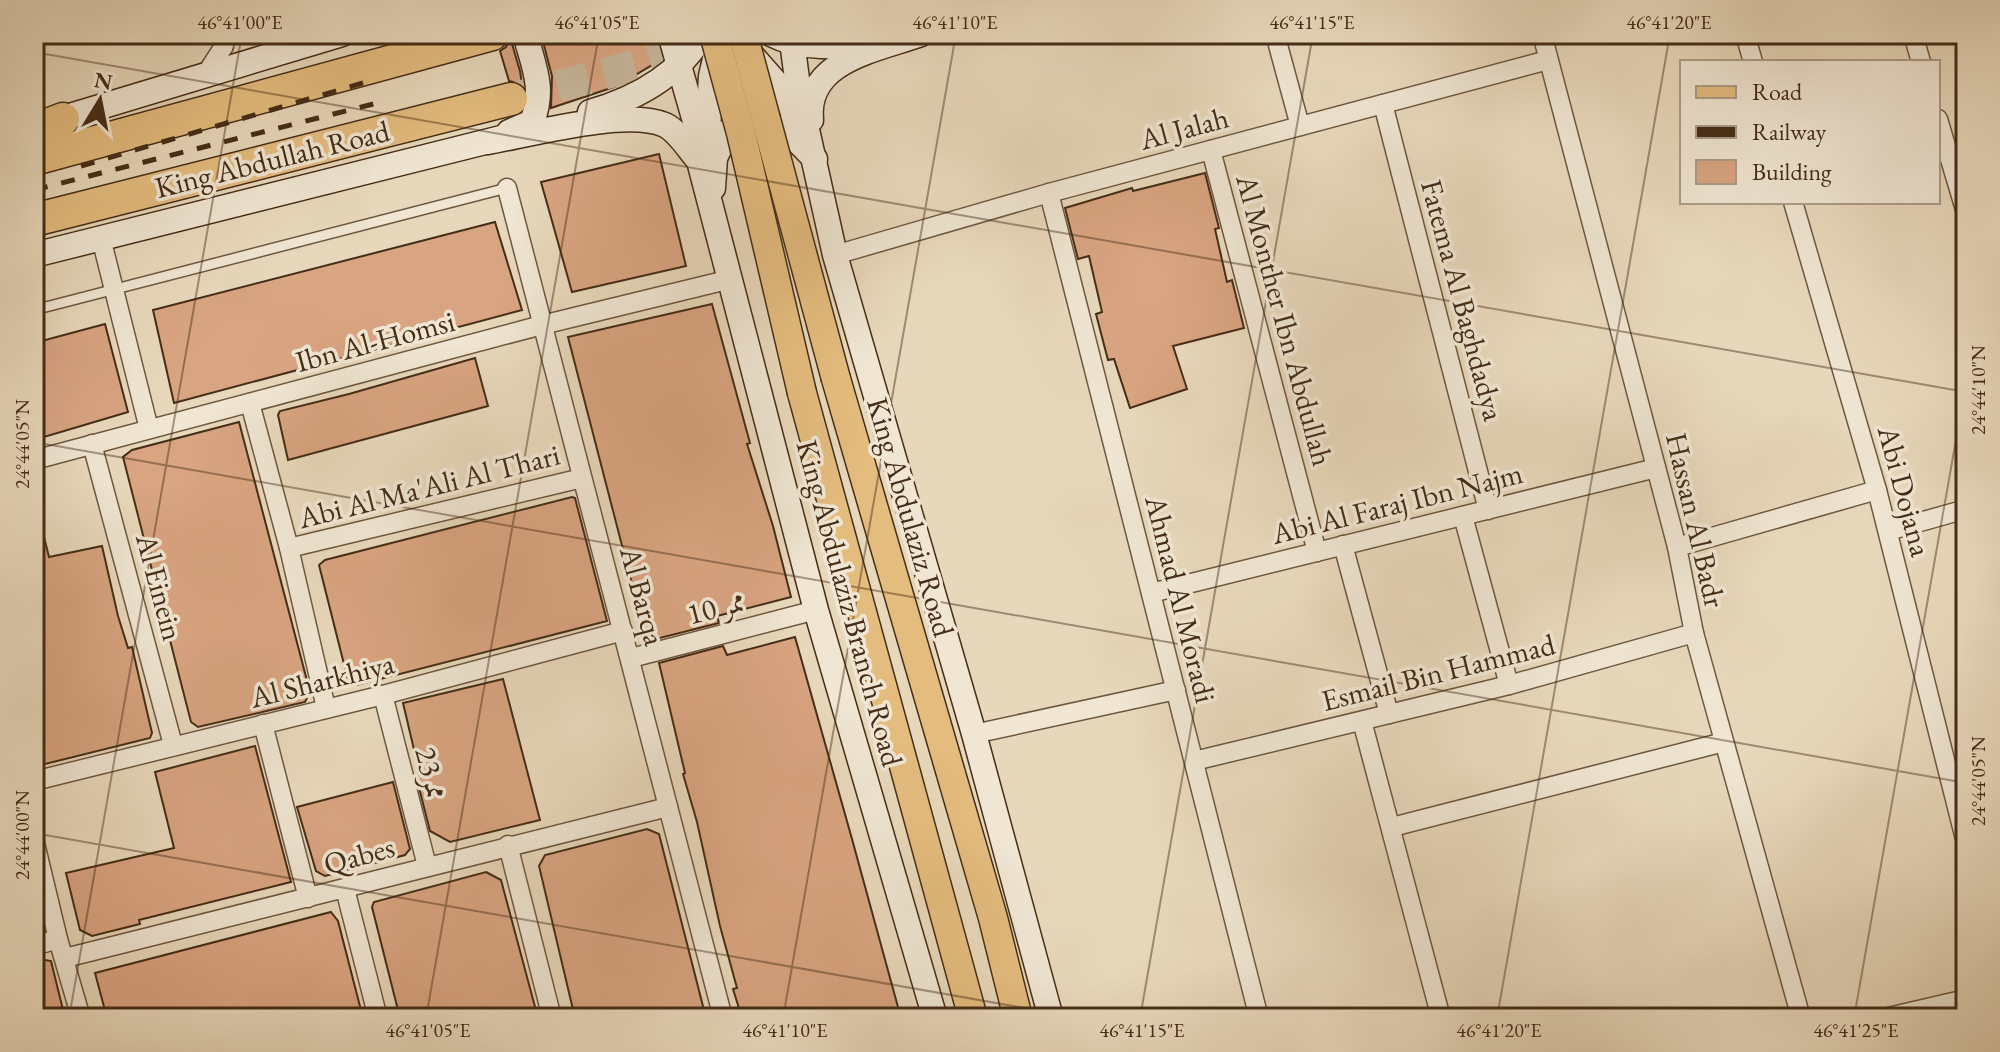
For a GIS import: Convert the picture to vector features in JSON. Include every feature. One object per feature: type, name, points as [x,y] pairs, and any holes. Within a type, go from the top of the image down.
[{"type":"highway","name":"King Abdullah Road","points":[[34,159],[492,34]]},
{"type":"highway","name":"King Abdullah Road","points":[[34,220],[511,99]]},
{"type":"main road","points":[[44,125],[342,34]]},
{"type":"main road","points":[[488,142],[532,122],[540,101],[536,72],[525,34]]},
{"type":"main road","points":[[670,34],[705,159],[711,202]]},
{"type":"main road","points":[[34,253],[488,142],[618,103],[664,78],[703,34]]},
{"type":"main road","points":[[714,34],[741,133],[802,393],[973,1018]]},
{"type":"main road","points":[[705,159],[711,76],[721,34]]},
{"type":"main road","points":[[730,34],[757,58],[786,97],[815,159]]},
{"type":"main road","name":"King Abdulaziz Road","points":[[743,34],[836,379],[993,918],[1018,1018]]},
{"type":"main road","points":[[894,34],[852,46],[819,46],[785,36],[835,255],[974,734],[1051,1018]]},
{"type":"main road","points":[[815,159],[810,109],[812,95],[821,78],[836,65],[921,34]]},
{"type":"main road","points":[[488,142],[616,119],[644,118],[669,126],[699,161],[711,202]]},
{"type":"main road","points":[[711,202],[715,158],[727,132],[751,123],[785,128],[815,159]]},
{"type":"main road","name":"King Abdulaziz Branch Road","points":[[711,202],[816,610],[935,1018]]},
{"type":"main road","points":[[947,645],[947,690],[997,883],[993,918]]},
{"type":"street","points":[[206,74],[224,46],[221,34]]},
{"type":"street","points":[[1275,34],[1300,126]]},
{"type":"street","name":"Hassan Al Badr","points":[[1542,34],[1677,547],[1694,633],[1801,1018]]},
{"type":"street","points":[[1745,34],[1752,60]]},
{"type":"street","points":[[1913,34],[1920,60]]},
{"type":"street","name":"Al Jalah","points":[[835,255],[1049,193],[1548,60]]},
{"type":"street","name":"Fatema Al Baghdadya","points":[[1383,104],[1488,510]]},
{"type":"street","points":[[1940,126],[1966,213]]},
{"type":"street","name":"Al Monther Ibn Abdullah","points":[[1211,150],[1317,552]]},
{"type":"street","name":"Al Barqa","points":[[507,188],[723,1018]]},
{"type":"street","name":"Ahmad Al Moradi","points":[[1049,193],[1259,1018]]},
{"type":"street","name":"Abi Dojana","points":[[1794,204],[1877,490],[1966,843]]},
{"type":"street","points":[[96,239],[114,288],[149,429]]},
{"type":"street","name":"Ibn Al-Homsi","points":[[34,460],[542,325],[731,279]]},
{"type":"street","points":[[250,403],[289,548],[326,708]]},
{"type":"street","name":"Al Einein","points":[[92,444],[173,745]]},
{"type":"street","name":"Abi Al Faraj Ibn Najm","points":[[1151,593],[1656,468]]},
{"type":"street","name":"Abi Al Ma'Ali Al Thari","points":[[289,548],[582,478]]},
{"type":"street","points":[[1677,547],[1877,490]]},
{"type":"street","points":[[1888,531],[1966,509]]},
{"type":"street","points":[[1463,516],[1509,685]]},
{"type":"street","points":[[1343,545],[1389,714]]},
{"type":"street","name":"ممر 10","points":[[631,658],[816,610]]},
{"type":"street","name":"Al Sharkhiya","points":[[34,781],[383,695],[623,631]]},
{"type":"street","name":"Esmail Bin Hammad","points":[[1194,761],[1509,685],[1694,633]]},
{"type":"street","points":[[974,734],[1176,690]]},
{"type":"street","name":"ممر23","points":[[383,695],[427,866]]},
{"type":"street","points":[[1362,721],[1441,1018]]},
{"type":"street","points":[[263,724],[308,898]]},
{"type":"street","points":[[1392,827],[1724,742]]},
{"type":"street","name":"Qabes","points":[[65,958],[668,807]]},
{"type":"street","points":[[34,839],[81,1018]]},
{"type":"street","points":[[508,845],[552,1018]]},
{"type":"street","points":[[345,889],[378,1018]]},
{"type":"street","points":[[34,946],[58,939]]},
{"type":"street","points":[[1884,1018],[1966,999]]},
{"type":"lane","points":[[34,310],[507,188]]},
{"type":"building","points":[[541,34],[655,34],[662,59],[617,86],[551,108],[552,76]]},
{"type":"building","points":[[510,37],[522,84],[509,81],[500,51],[506,47]]},
{"type":"building","points":[[659,154],[686,266],[572,292],[541,182]]},
{"type":"building","points":[[1205,173],[1219,228],[1215,229],[1227,282],[1232,280],[1244,328],[1173,346],[1187,389],[1130,408],[1114,359],[1108,360],[1096,314],[1102,312],[1089,256],[1078,259],[1065,208],[1132,188],[1133,191]]},
{"type":"building","points":[[495,222],[522,310],[174,403],[153,310]]},
{"type":"building","points":[[712,304],[750,443],[747,444],[791,597],[717,616],[719,623],[652,640],[646,635],[640,615],[568,337]]},
{"type":"building","points":[[105,324],[128,412],[34,440],[34,343]]},
{"type":"building","points":[[475,358],[488,406],[288,460],[278,415],[280,411]]},
{"type":"building","points":[[239,422],[310,692],[305,702],[198,727],[191,722],[123,457],[132,450]]},
{"type":"building","points":[[575,498],[607,621],[357,685],[348,680],[319,565],[325,560]]},
{"type":"building","points":[[39,517],[49,557],[102,546],[118,616],[128,648],[132,647],[152,733],[150,738],[45,764],[36,761],[34,518]]},
{"type":"building","points":[[795,637],[901,1018],[742,1018],[733,989],[737,988],[683,774],[659,663],[723,646],[727,655]]},
{"type":"building","points":[[503,679],[540,820],[450,842],[430,831],[403,703]]},
{"type":"building","points":[[255,746],[291,882],[139,920],[140,924],[92,936],[80,930],[66,873],[174,848],[155,772]]},
{"type":"building","points":[[393,782],[410,849],[405,855],[325,876],[316,871],[297,807]]},
{"type":"building","points":[[647,829],[659,834],[706,1018],[575,1018],[539,866],[545,855]]},
{"type":"building","points":[[486,872],[501,880],[538,1018],[400,1018],[372,907],[374,902]]},
{"type":"building","points":[[331,912],[338,921],[363,1018],[107,1018],[95,973]]},
{"type":"building","points":[[34,958],[51,961],[65,1018],[34,1018]]},
{"type":"tunnel","points":[[511,99],[705,47]]},
{"type":"railway","points":[[81,166],[373,80]]},
{"type":"railway","points":[[34,190],[381,102]]}]
